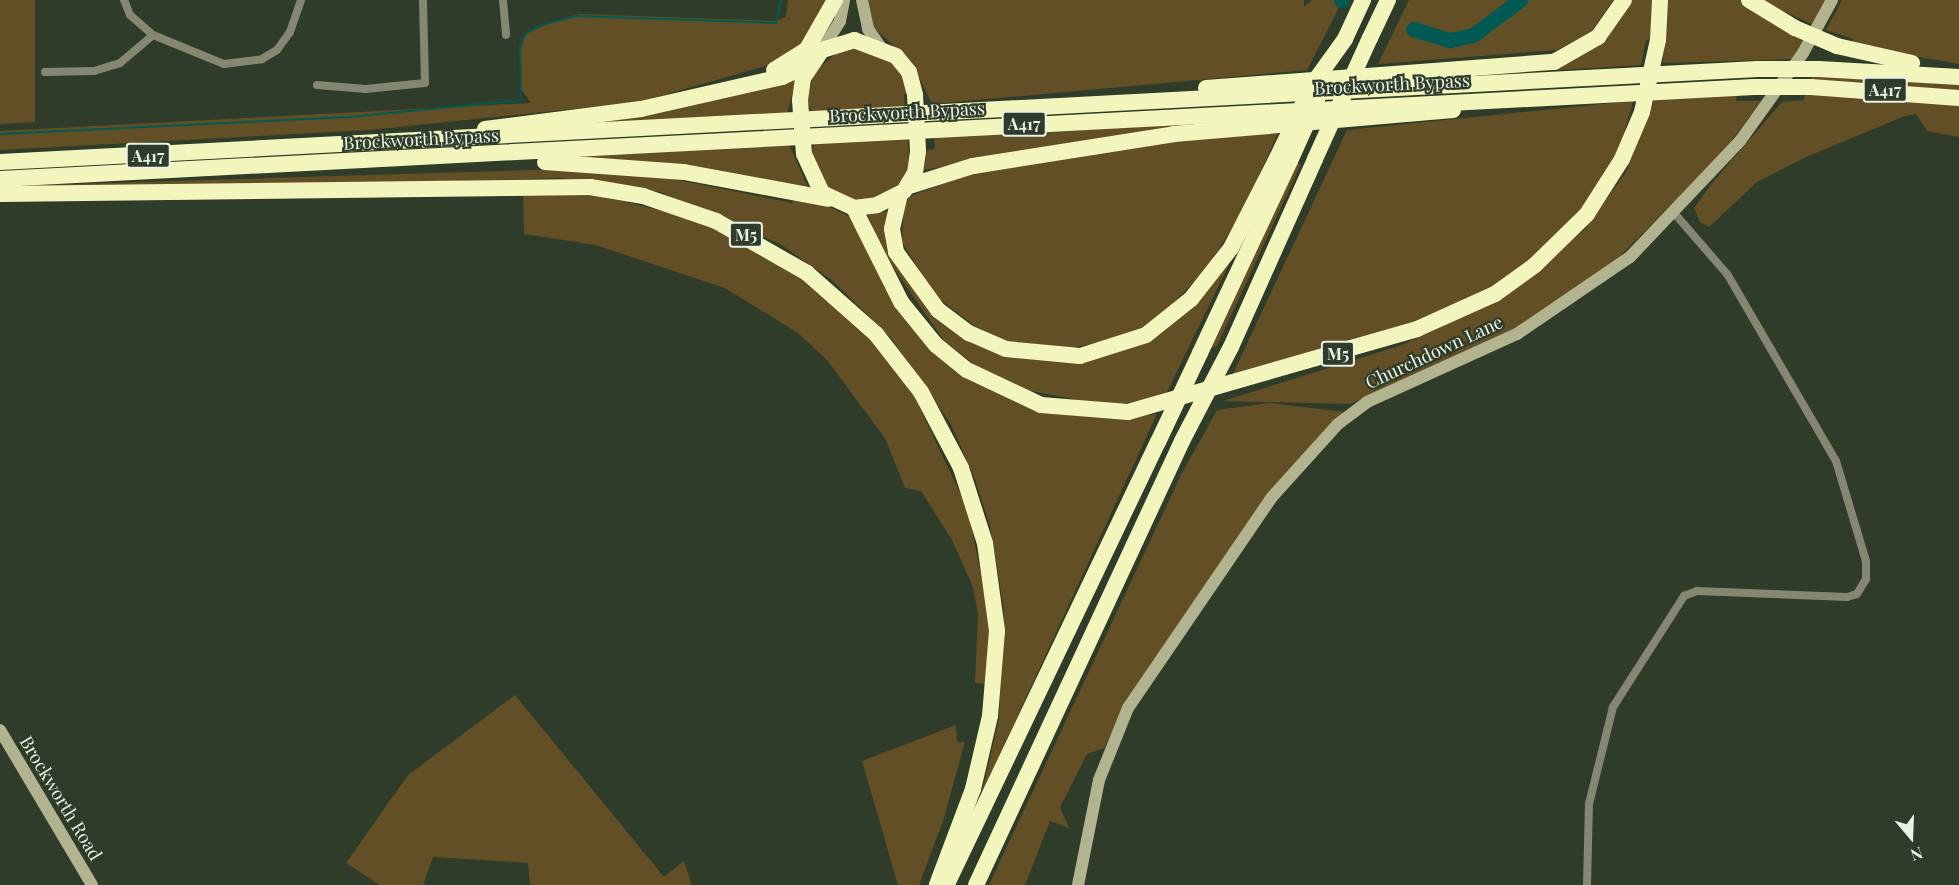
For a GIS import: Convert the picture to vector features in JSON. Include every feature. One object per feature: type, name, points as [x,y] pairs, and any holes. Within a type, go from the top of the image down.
[{"type":"highway","points":[[711,93],[793,61],[819,35],[835,0]]},
{"type":"highway","points":[[296,148],[607,115],[782,77],[810,64],[822,50],[854,40],[880,46],[905,66],[915,95],[918,151],[892,229],[896,252],[938,310],[969,333],[1006,349],[1080,356],[1132,342],[1187,303],[1231,248],[1282,161],[1363,0]]},
{"type":"highway","points":[[1376,37],[1388,0]]},
{"type":"highway","points":[[976,885],[1182,441],[1231,347],[1344,97],[1376,37],[1400,0]]},
{"type":"highway","points":[[1099,104],[1239,84],[1544,64],[1576,53],[1599,37],[1624,0]]},
{"type":"highway","name":"M5","points":[[854,208],[901,302],[936,345],[967,370],[1041,405],[1128,412],[1417,329],[1495,294],[1548,254],[1587,214],[1622,159],[1642,112],[1658,40],[1660,0]]},
{"type":"highway","points":[[1749,0],[1795,28],[1837,46],[1959,71]]},
{"type":"highway","points":[[810,64],[800,100],[804,154],[813,180],[829,199]]},
{"type":"highway","name":"Brockworth Bypass","points":[[0,162],[1758,69],[1819,69],[1959,77]]},
{"type":"highway","name":"Brockworth Bypass","points":[[0,179],[295,166],[1606,91],[1811,87],[1959,98]]},
{"type":"highway","points":[[295,166],[605,164],[695,174],[829,199],[854,208],[973,166],[1174,134],[1396,117],[1606,91]]},
{"type":"highway","points":[[947,885],[1200,353],[1282,161]]},
{"type":"highway","name":"M5","points":[[0,194],[581,186],[643,196],[698,214],[753,238],[807,273],[876,334],[921,392],[956,455],[985,543],[997,631],[990,716],[973,789],[937,885]]},
{"type":"street","points":[[124,0],[130,15],[153,35],[205,59],[243,64],[277,50],[301,0]]},
{"type":"street","points":[[317,85],[366,89],[424,83],[423,0]]},
{"type":"street","points":[[503,0],[506,35]]},
{"type":"street","points":[[822,50],[840,21],[844,0]]},
{"type":"street","points":[[862,0],[868,29],[880,46]]},
{"type":"street","name":"Churchdown Lane","points":[[1078,885],[1099,780],[1128,708],[1192,606],[1303,461],[1338,424],[1376,397],[1498,344],[1566,305],[1675,214],[1740,141],[1803,53],[1832,0]]},
{"type":"street","points":[[45,72],[94,71],[120,63],[153,35]]},
{"type":"street","points":[[1587,885],[1589,804],[1613,707],[1684,596],[1698,591],[1847,597],[1857,594],[1866,579],[1866,561],[1836,461],[1727,274],[1675,214]]},
{"type":"street","name":"Brockworth Road","points":[[0,729],[92,885]]},
{"type":"shaded area","points":[[0,0],[35,0],[35,122],[0,124]]},
{"type":"shaded area","points":[[788,0],[830,0],[814,36],[780,62],[639,102],[370,130],[0,150],[0,131],[531,103],[521,89],[521,49],[526,33],[555,21],[579,14],[776,21],[786,17]]},
{"type":"shaded area","points":[[868,0],[1304,0],[1304,7],[1312,0],[1343,0],[1307,70],[932,104],[911,61],[874,28]]},
{"type":"shaded area","points":[[1409,0],[1613,0],[1592,31],[1557,50],[1378,64]]},
{"type":"shaded area","points":[[1627,0],[1652,0],[1651,39],[1646,40],[1641,65],[1372,81],[1566,61]]},
{"type":"shaded area","points":[[1665,0],[1741,0],[1805,39],[1794,59],[1663,63]]},
{"type":"shaded area","points":[[1759,0],[1827,0],[1814,25]]},
{"type":"shaded area","points":[[1842,0],[1959,0],[1959,64],[1852,45],[1853,39],[1826,30]]},
{"type":"shaded area","points":[[855,47],[896,63],[910,93],[904,94],[905,107],[812,112],[807,101],[814,73],[835,54]]},
{"type":"shaded area","points":[[1811,76],[1959,85],[1959,91],[1811,79]]},
{"type":"shaded area","points":[[797,78],[787,113],[562,126]]},
{"type":"shaded area","points":[[1805,94],[1959,105],[1959,137],[1927,131],[1916,114],[1905,116],[1806,157],[1757,182],[1709,227],[1700,222],[1694,208],[1713,182],[1782,102],[1804,100]]},
{"type":"shaded area","points":[[1737,95],[1736,101],[1761,101],[1720,156],[1597,279],[1529,322],[1350,404],[1223,401],[1402,345],[1496,301],[1585,229],[1626,172],[1655,98]]},
{"type":"shaded area","points":[[1633,101],[1621,145],[1583,206],[1541,251],[1492,287],[1412,322],[1231,378],[1347,130]]},
{"type":"shaded area","points":[[1287,117],[1175,128],[924,170],[927,150],[935,149],[934,136]]},
{"type":"shaded area","points":[[1279,131],[1243,211],[1204,272],[1157,319],[1127,336],[1071,348],[1009,341],[976,327],[934,295],[902,242],[904,203],[911,196],[971,173],[1120,147]]},
{"type":"shaded area","points":[[908,139],[909,166],[901,182],[883,196],[861,201],[840,197],[822,183],[812,155],[814,143]]},
{"type":"shaded area","points":[[789,144],[809,190],[579,158],[588,155]]},
{"type":"shaded area","points":[[1296,164],[1301,164],[1217,346],[1211,348]]},
{"type":"shaded area","points":[[567,169],[643,173],[792,203],[797,197],[834,209],[852,218],[881,275],[964,375],[1017,403],[1051,413],[1111,419],[1157,414],[981,795],[999,719],[1004,610],[990,526],[975,479],[951,424],[890,337],[833,281],[780,244],[660,192],[562,178],[147,189],[10,186]]},
{"type":"shaded area","points":[[523,191],[596,195],[693,218],[780,262],[857,323],[909,385],[968,510],[991,624],[988,684],[975,683],[978,614],[973,587],[952,540],[921,491],[905,488],[885,438],[827,360],[798,333],[725,288],[596,245],[524,234]]},
{"type":"shaded area","points":[[889,211],[893,251],[978,341],[1110,353],[1233,256],[1165,396],[1110,406],[1021,389],[978,367],[944,341],[882,251],[868,215]]},
{"type":"shaded area","points":[[1270,403],[1344,412],[1254,513],[1131,694],[1104,748],[1087,754],[1060,807],[1069,828],[1050,821],[1025,885],[989,885],[1181,475],[1217,410]]},
{"type":"shaded area","points":[[515,695],[664,877],[684,861],[692,885],[530,885],[528,863],[433,857],[423,885],[380,885],[346,863],[408,775]]},
{"type":"shaded area","points":[[956,725],[957,742],[965,742],[943,821],[919,885],[898,885],[862,761]]},
{"type":"waterway","points":[[0,134],[350,117],[521,100],[520,44],[526,33],[541,25],[578,16],[776,23],[781,0]]},
{"type":"waterway","points":[[1413,29],[1450,40],[1473,35],[1520,0]]}]
